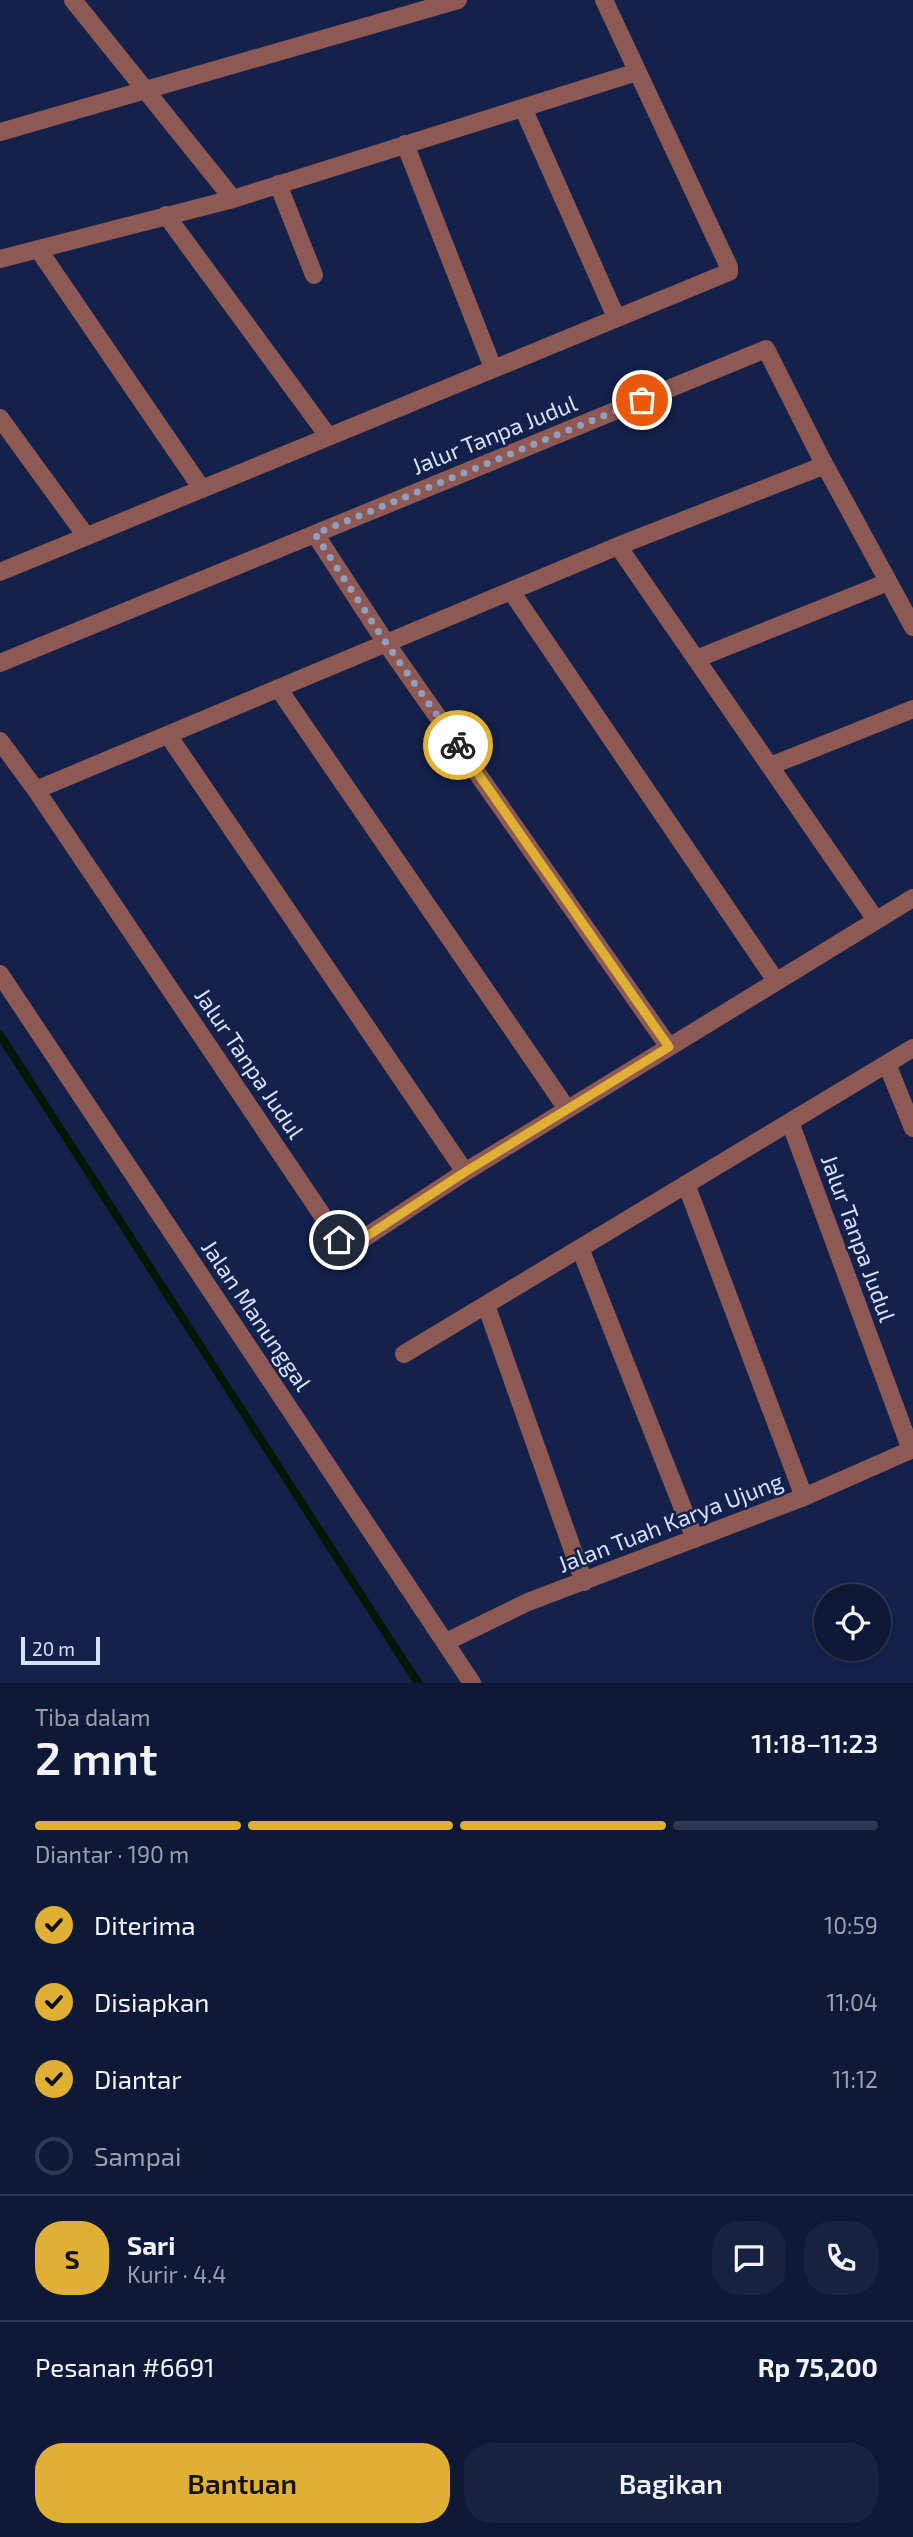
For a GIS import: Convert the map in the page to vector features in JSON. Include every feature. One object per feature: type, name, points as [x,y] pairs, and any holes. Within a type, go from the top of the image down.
[{"type":"street","points":[[74,0],[233,198]]},
{"type":"street","points":[[0,132],[458,0]]},
{"type":"street","points":[[0,572],[616,317],[725,275],[729,270],[604,0]]},
{"type":"street","points":[[0,259],[233,198],[637,72]]},
{"type":"street","points":[[523,108],[616,317]]},
{"type":"street","points":[[405,144],[494,368]]},
{"type":"street","points":[[278,184],[314,275]]},
{"type":"street","points":[[166,215],[328,436]]},
{"type":"street","points":[[38,249],[202,489]]},
{"type":"street","name":"Jalur Tanpa Judul","points":[[0,663],[766,349],[913,627]]},
{"type":"street","points":[[0,418],[86,536]]},
{"type":"street","points":[[36,790],[618,546],[825,465]]},
{"type":"street","points":[[315,534],[386,643],[669,1047]]},
{"type":"street","points":[[618,546],[876,920]]},
{"type":"street","points":[[695,659],[888,582]]},
{"type":"street","points":[[511,591],[776,981]]},
{"type":"street","points":[[278,688],[568,1109]]},
{"type":"street","points":[[769,766],[913,709]]},
{"type":"street","points":[[168,734],[465,1172]]},
{"type":"street","name":"Jalur Tanpa Judul","points":[[0,741],[36,790],[339,1240],[346,1245],[355,1244],[465,1172],[913,898]]},
{"type":"street","name":"Jalan Manunggal","points":[[0,974],[472,1683]]},
{"type":"street","points":[[404,1354],[913,1048]]},
{"type":"street","points":[[887,1064],[913,1128]]},
{"type":"street","name":"Jalur Tanpa Judul","points":[[790,1122],[912,1449]]},
{"type":"street","points":[[686,1185],[804,1497]]},
{"type":"street","points":[[580,1248],[695,1539]]},
{"type":"street","points":[[486,1305],[584,1582]]},
{"type":"street","name":"Jalan Tuah Karya Ujung","points":[[446,1642],[528,1602],[804,1497],[912,1449]]},
{"type":"waterway","points":[[0,1035],[418,1683]]},
{"type":"way so far","points":[[458,745],[386,643],[315,534],[642,400]]},
{"type":"route","points":[[339,1240],[346,1245],[355,1244],[465,1172],[669,1047],[458,745]]}]
